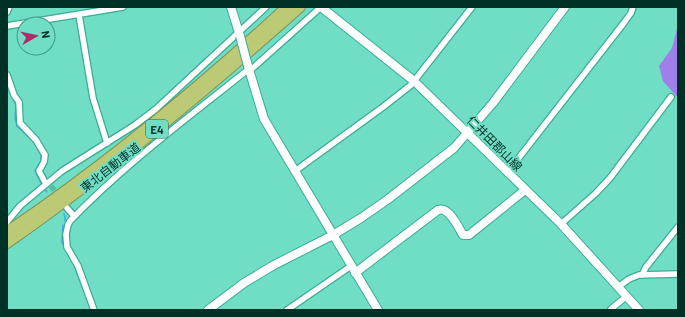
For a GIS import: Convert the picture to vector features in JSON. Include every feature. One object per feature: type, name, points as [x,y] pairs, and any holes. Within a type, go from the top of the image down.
[{"type":"highway","name":"東北自動車道","points":[[7,232],[130,141],[287,7]]},
{"type":"highway","name":"東北自動車道","points":[[7,243],[134,148],[227,71],[300,7]]},
{"type":"street","points":[[7,12],[9,7]]},
{"type":"street","points":[[7,26],[123,7]]},
{"type":"street","points":[[231,7],[264,119],[378,310]]},
{"type":"street","points":[[7,222],[20,206],[49,184],[62,171],[135,125],[156,109],[239,34],[266,7]]},
{"type":"street","points":[[94,310],[78,266],[67,244],[67,228],[69,222],[130,164],[249,68],[321,7]]},
{"type":"street","name":"仁井田郡山線","points":[[321,7],[414,81],[561,224],[639,310]]},
{"type":"street","points":[[295,171],[411,85],[472,7]]},
{"type":"street","points":[[208,310],[244,283],[274,265],[333,235],[362,218],[454,148],[493,103],[565,7]]},
{"type":"street","points":[[507,172],[623,24],[631,13],[633,7]]},
{"type":"street","points":[[79,15],[93,98],[107,143]]},
{"type":"street","points":[[7,74],[14,95],[19,102],[20,123],[36,140],[45,155],[44,162],[39,171],[49,184]]},
{"type":"street","points":[[561,224],[596,193],[610,178],[671,98]]},
{"type":"street","points":[[287,310],[353,269],[438,210],[446,210],[463,234],[469,235],[525,190]]},
{"type":"street","points":[[67,208],[74,216]]},
{"type":"street","points":[[642,275],[646,267],[678,227]]},
{"type":"street","points":[[618,287],[632,277],[642,275],[678,274]]},
{"type":"street","points":[[611,309],[627,296]]},
{"type":"shaded area","points":[[678,25],[678,98],[663,81],[659,66],[672,48]]},
{"type":"waterway","points":[[7,86],[16,105],[15,118],[17,126],[34,142],[41,155],[41,161],[35,171],[41,183]]},
{"type":"waterway","points":[[44,188],[47,192]]},
{"type":"waterway","points":[[64,214],[65,221]]},
{"type":"waterway","points":[[63,225],[62,242],[67,251]]},
{"type":"waterway","points":[[74,265],[91,310]]},
{"type":"tunnel","points":[[51,186],[59,197]]}]
